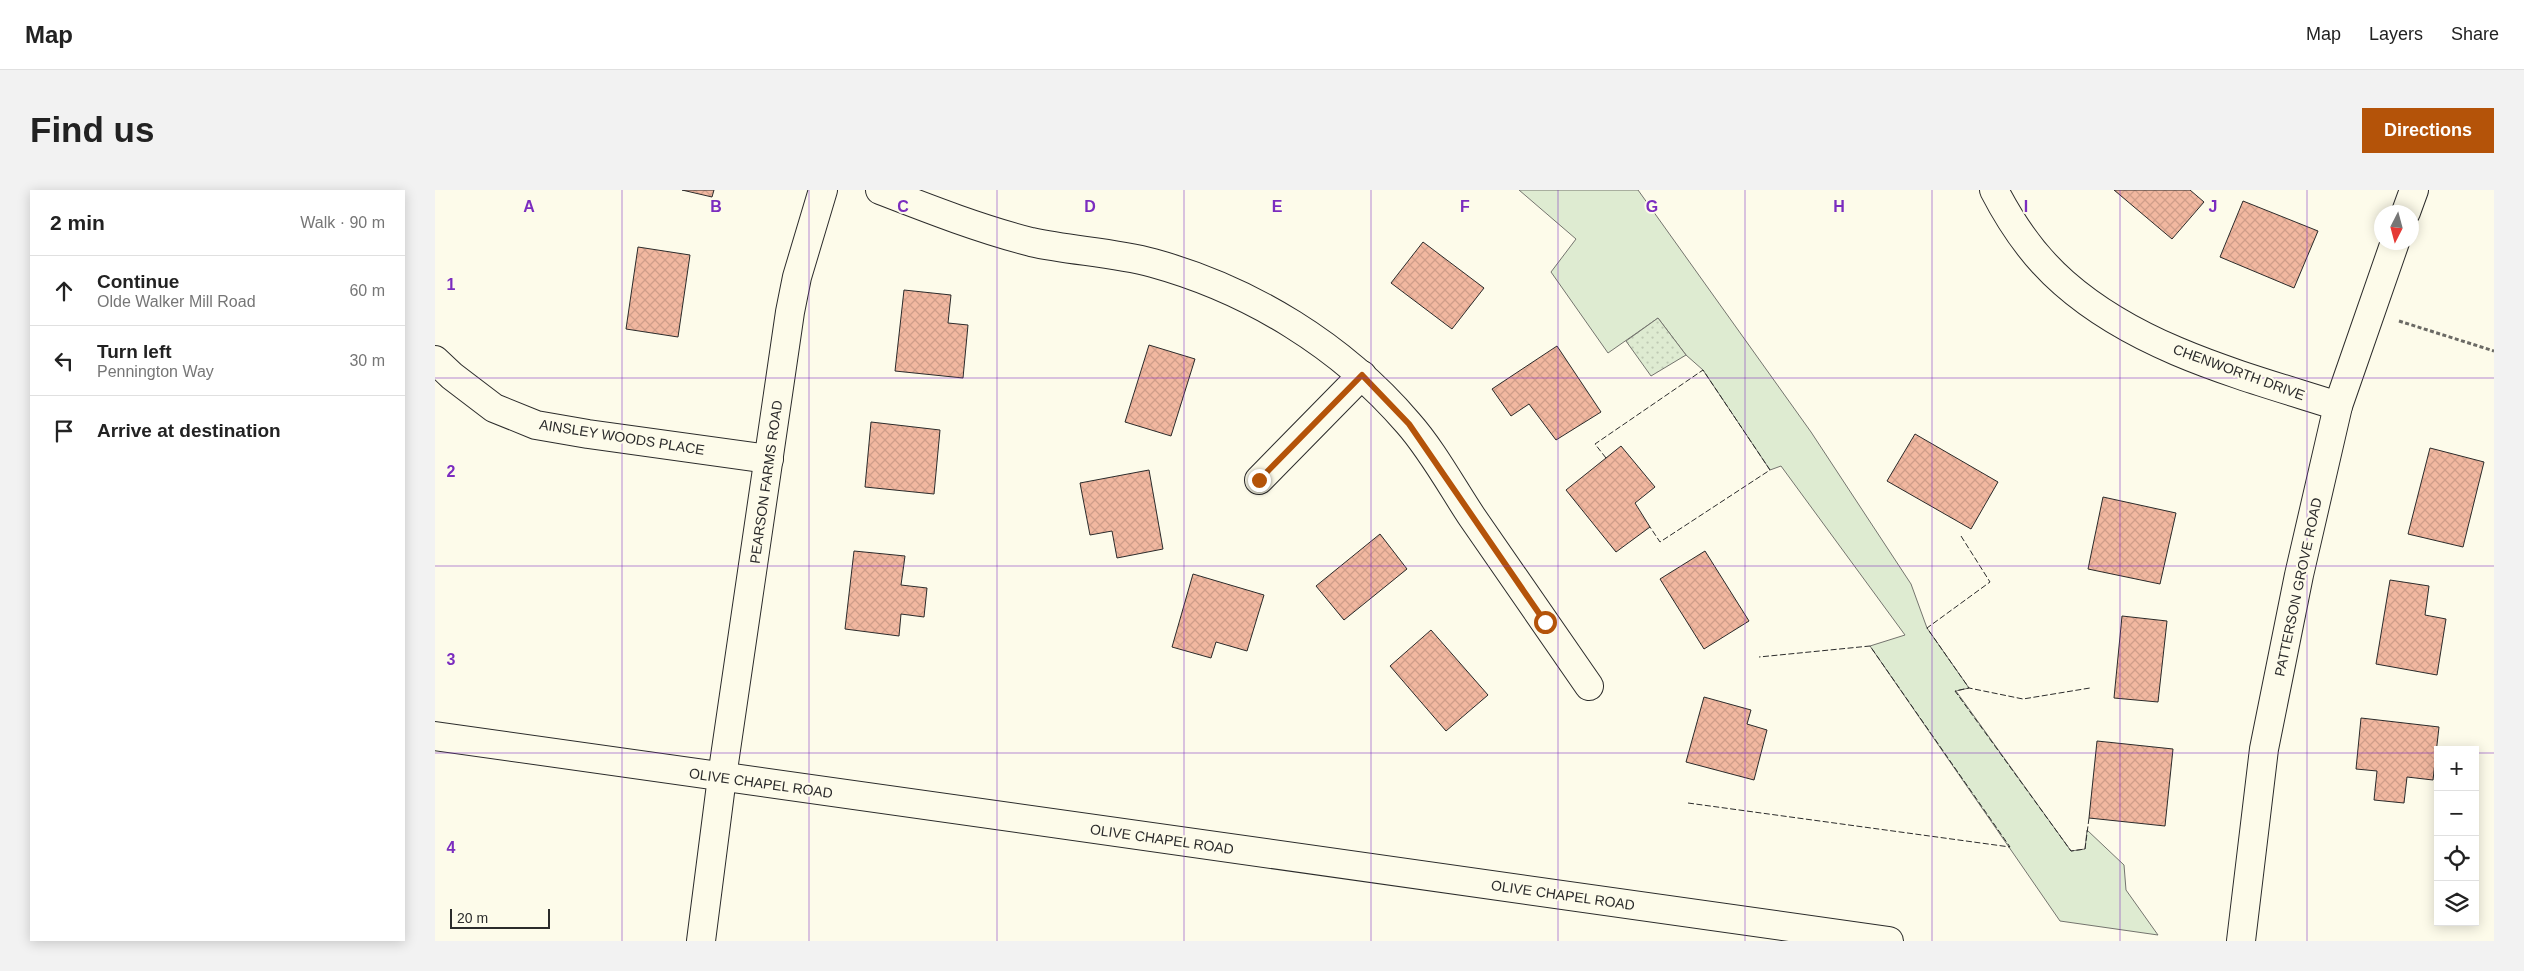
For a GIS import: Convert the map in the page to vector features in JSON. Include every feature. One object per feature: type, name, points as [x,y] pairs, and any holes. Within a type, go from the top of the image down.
[{"type":"street","name":"PEARSON FARMS ROAD","points":[[701,941],[722,777],[797,277],[823,190]]},
{"type":"street","points":[[880,190],[974,224],[1032,242],[1101,252],[1153,263],[1247,298],[1326,346],[1362,375],[1409,424],[1589,686]]},
{"type":"street","name":"CHENWORTH DRIVE","points":[[1993,190],[2011,223],[2034,253],[2064,283],[2095,307],[2137,332],[2183,354],[2338,406]]},
{"type":"street","points":[[2409,205],[2414,190]]},
{"type":"street","name":"PATTERSON GROVE ROAD","points":[[2241,941],[2263,749],[2299,575],[2338,406],[2392,250]]},
{"type":"street","name":"AINSLEY WOODS PLACE","points":[[435,360],[451,376],[494,408],[536,424],[588,434],[769,459]]},
{"type":"street","points":[[1259,480],[1362,375]]},
{"type":"street","name":"OLIVE CHAPEL ROAD","points":[[435,736],[1889,941]]},
{"type":"path","points":[[2393,318],[2494,351]]},
{"type":"green space","points":[[1519,190],[1638,190],[1811,432],[1911,584],[1927,628],[1969,688],[1956,691],[2071,851],[2085,849],[2087,830],[2124,865],[2126,890],[2158,935],[2060,921],[1870,646],[1905,635],[1781,466],[1770,470],[1703,370],[1686,355],[1658,318],[1608,353],[1551,272],[1576,239]]},
{"type":"green space","points":[[1658,318],[1686,355],[1651,376],[1626,341]]},
{"type":"building","points":[[682,190],[714,190],[712,197]]},
{"type":"building","points":[[2114,190],[2190,190],[2204,202],[2172,239]]},
{"type":"building","points":[[2243,201],[2318,231],[2294,288],[2220,257]]},
{"type":"building","points":[[1423,242],[1484,288],[1452,329],[1391,283]]},
{"type":"building","points":[[638,247],[690,255],[678,337],[626,329]]},
{"type":"building","points":[[904,290],[951,295],[948,323],[968,325],[963,378],[895,371]]},
{"type":"building","points":[[1149,345],[1195,359],[1171,436],[1125,422]]},
{"type":"building","points":[[1557,346],[1601,412],[1556,440],[1529,404],[1511,416],[1492,389]]},
{"type":"building","points":[[871,422],[940,430],[934,494],[865,487]]},
{"type":"building","points":[[1915,434],[1998,482],[1971,529],[1887,481]]},
{"type":"building","points":[[1621,446],[1655,487],[1635,503],[1650,527],[1616,552],[1566,490]]},
{"type":"building","points":[[2430,448],[2484,462],[2463,547],[2408,534]]},
{"type":"building","points":[[1149,470],[1163,549],[1117,558],[1112,531],[1090,535],[1080,483]]},
{"type":"building","points":[[2103,497],[2176,513],[2160,584],[2088,569]]},
{"type":"building","points":[[1380,534],[1407,569],[1344,620],[1316,586]]},
{"type":"building","points":[[854,551],[905,556],[901,585],[927,588],[924,617],[901,614],[899,636],[845,629]]},
{"type":"building","points":[[1705,551],[1749,621],[1704,649],[1660,579]]},
{"type":"building","points":[[1193,574],[1264,595],[1247,651],[1216,642],[1211,658],[1172,647]]},
{"type":"building","points":[[2390,580],[2429,586],[2425,615],[2446,619],[2437,675],[2376,664]]},
{"type":"building","points":[[2122,616],[2167,621],[2158,702],[2114,698]]},
{"type":"building","points":[[1431,630],[1488,695],[1446,731],[1390,666]]},
{"type":"building","points":[[1704,697],[1751,710],[1747,724],[1767,730],[1754,780],[1686,762]]},
{"type":"building","points":[[2361,718],[2439,727],[2437,746],[2434,746],[2433,780],[2407,777],[2404,803],[2374,800],[2377,771],[2356,769]]},
{"type":"building","points":[[2097,741],[2173,749],[2165,826],[2089,818]]},
{"type":"fence","points":[[1606,458],[1595,444],[1703,370],[1770,470],[1660,542],[1650,527]]},
{"type":"fence","points":[[1961,536],[1990,582],[1927,628],[1969,688]]},
{"type":"fence","points":[[1688,803],[2010,847],[1870,646],[1759,657]]},
{"type":"fence","points":[[2089,818],[2085,849],[2071,851],[1955,691],[1969,688],[2023,699],[2090,688]]},
{"type":"route","points":[[1259,480],[1362,375],[1409,424],[1545,622]]}]
